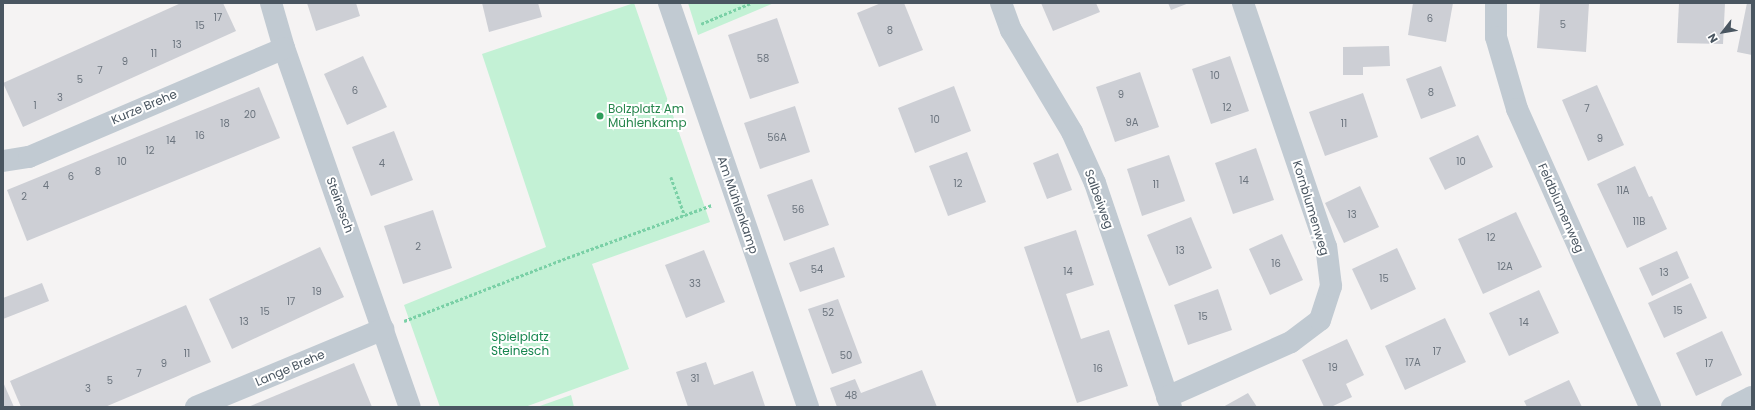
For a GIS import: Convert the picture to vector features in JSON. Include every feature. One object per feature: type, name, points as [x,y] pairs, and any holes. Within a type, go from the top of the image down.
[{"type":"street","name":"Steinesch","points":[[271,3],[284,48],[410,407]]},
{"type":"street","name":"Am Mühlenkamp","points":[[669,3],[808,407]]},
{"type":"street","name":"Salbeiweg","points":[[1001,3],[1011,30],[1072,132],[1095,183],[1169,402]]},
{"type":"street","name":"Kornblumenweg","points":[[1169,402],[1291,342],[1320,320],[1331,286],[1326,247],[1243,3]]},
{"type":"street","name":"Feldblumenweg","points":[[1496,3],[1496,37],[1517,109],[1650,407]]},
{"type":"street","name":"Kurze Brehe","points":[[3,161],[29,157],[284,48]]},
{"type":"street","name":"Lange Brehe","points":[[196,407],[383,329]]},
{"type":"street","points":[[1732,407],[1752,397]]},
{"type":"path","points":[[680,33],[751,3]]},
{"type":"path","points":[[671,177],[684,216]]},
{"type":"path","points":[[383,329],[572,256],[735,197]]},
{"type":"green space","name":"Spielplatz Steinesch","points":[[634,3],[710,222],[592,264],[629,369],[525,407],[440,407],[404,305],[546,247],[482,54]]},
{"type":"green space","points":[[688,3],[774,3],[698,35]]},
{"type":"green space","points":[[571,395],[574,407],[537,407]]},
{"type":"building","points":[[181,3],[223,3],[236,31],[23,127],[3,83]]},
{"type":"building","points":[[307,3],[356,3],[360,16],[316,31]]},
{"type":"building","points":[[482,3],[538,3],[542,17],[489,32]]},
{"type":"building","points":[[881,3],[904,3],[923,50],[879,67],[857,13]]},
{"type":"building","points":[[1041,3],[1096,3],[1100,12],[1053,31]]},
{"type":"building","points":[[1168,3],[1189,3],[1171,10]]},
{"type":"building","points":[[1413,3],[1453,3],[1446,42],[1408,35]]},
{"type":"building","points":[[1540,3],[1589,3],[1586,52],[1537,48]]},
{"type":"building","points":[[1679,3],[1725,3],[1723,44],[1677,43]]},
{"type":"building","points":[[1747,3],[1752,4],[1752,55],[1737,52]]},
{"type":"building","points":[[777,18],[799,83],[750,99],[728,35]]},
{"type":"building","points":[[1389,46],[1390,66],[1363,67],[1363,75],[1343,75],[1343,47]]},
{"type":"building","points":[[363,56],[387,107],[347,125],[324,74]]},
{"type":"building","points":[[1230,56],[1249,111],[1211,124],[1192,69]]},
{"type":"building","points":[[1441,66],[1456,106],[1421,119],[1406,79]]},
{"type":"building","points":[[1140,72],[1159,127],[1115,142],[1096,87]]},
{"type":"building","points":[[1597,85],[1624,145],[1588,161],[1562,100]]},
{"type":"building","points":[[954,86],[971,131],[915,153],[898,108]]},
{"type":"building","points":[[259,87],[280,138],[27,241],[7,190]]},
{"type":"building","points":[[1363,93],[1378,137],[1325,156],[1309,112]]},
{"type":"building","points":[[795,106],[810,152],[760,169],[744,123]]},
{"type":"building","points":[[394,131],[413,180],[371,196],[352,147]]},
{"type":"building","points":[[1478,135],[1493,167],[1445,190],[1429,158]]},
{"type":"building","points":[[1256,148],[1274,200],[1233,214],[1215,163]]},
{"type":"building","points":[[967,152],[986,202],[948,216],[929,166]]},
{"type":"building","points":[[1058,153],[1072,190],[1047,199],[1033,163]]},
{"type":"building","points":[[1169,155],[1185,201],[1142,216],[1127,169]]},
{"type":"building","points":[[1635,166],[1649,197],[1652,196],[1667,229],[1627,248],[1597,184]]},
{"type":"building","points":[[812,179],[829,225],[784,241],[767,195]]},
{"type":"building","points":[[1360,186],[1379,227],[1344,243],[1325,203]]},
{"type":"building","points":[[433,210],[452,268],[403,284],[384,226]]},
{"type":"building","points":[[1516,212],[1542,267],[1483,294],[1458,239]]},
{"type":"building","points":[[1191,217],[1212,268],[1169,286],[1147,235]]},
{"type":"building","points":[[1076,230],[1094,285],[1066,294],[1081,339],[1109,330],[1128,386],[1077,403],[1024,247]]},
{"type":"building","points":[[1282,234],[1303,280],[1270,295],[1249,249]]},
{"type":"building","points":[[320,247],[344,297],[232,349],[209,299]]},
{"type":"building","points":[[834,247],[845,277],[800,292],[789,263]]},
{"type":"building","points":[[1397,248],[1416,289],[1371,310],[1352,269]]},
{"type":"building","points":[[704,250],[725,302],[686,318],[665,265]]},
{"type":"building","points":[[1677,251],[1689,278],[1652,296],[1639,268]]},
{"type":"building","points":[[42,283],[49,301],[3,319],[3,298]]},
{"type":"building","points":[[1691,283],[1707,318],[1664,338],[1648,303]]},
{"type":"building","points":[[1218,289],[1232,330],[1188,345],[1174,305]]},
{"type":"building","points":[[1539,290],[1559,333],[1509,356],[1489,313]]},
{"type":"building","points":[[838,299],[862,363],[832,374],[808,309]]},
{"type":"building","points":[[186,305],[211,362],[105,407],[21,407],[10,381]]},
{"type":"building","points":[[1445,318],[1466,362],[1405,390],[1385,346]]},
{"type":"building","points":[[1722,331],[1742,375],[1696,396],[1676,353]]},
{"type":"building","points":[[1347,339],[1364,375],[1346,384],[1352,397],[1331,407],[1324,407],[1302,360]]},
{"type":"building","points":[[706,362],[714,385],[753,371],[765,406],[688,407],[676,372]]},
{"type":"building","points":[[354,363],[372,407],[248,407]]},
{"type":"building","points":[[922,370],[937,407],[837,407],[830,388],[855,379],[861,393]]},
{"type":"building","points":[[1569,380],[1582,407],[1527,407],[1524,401]]},
{"type":"building","points":[[3,382],[14,407],[3,407]]},
{"type":"building","points":[[1248,393],[1257,407],[1223,407]]},
{"type":"place","name":"Bolzplatz Am Mühlenkamp","points":[[600,116]]}]
